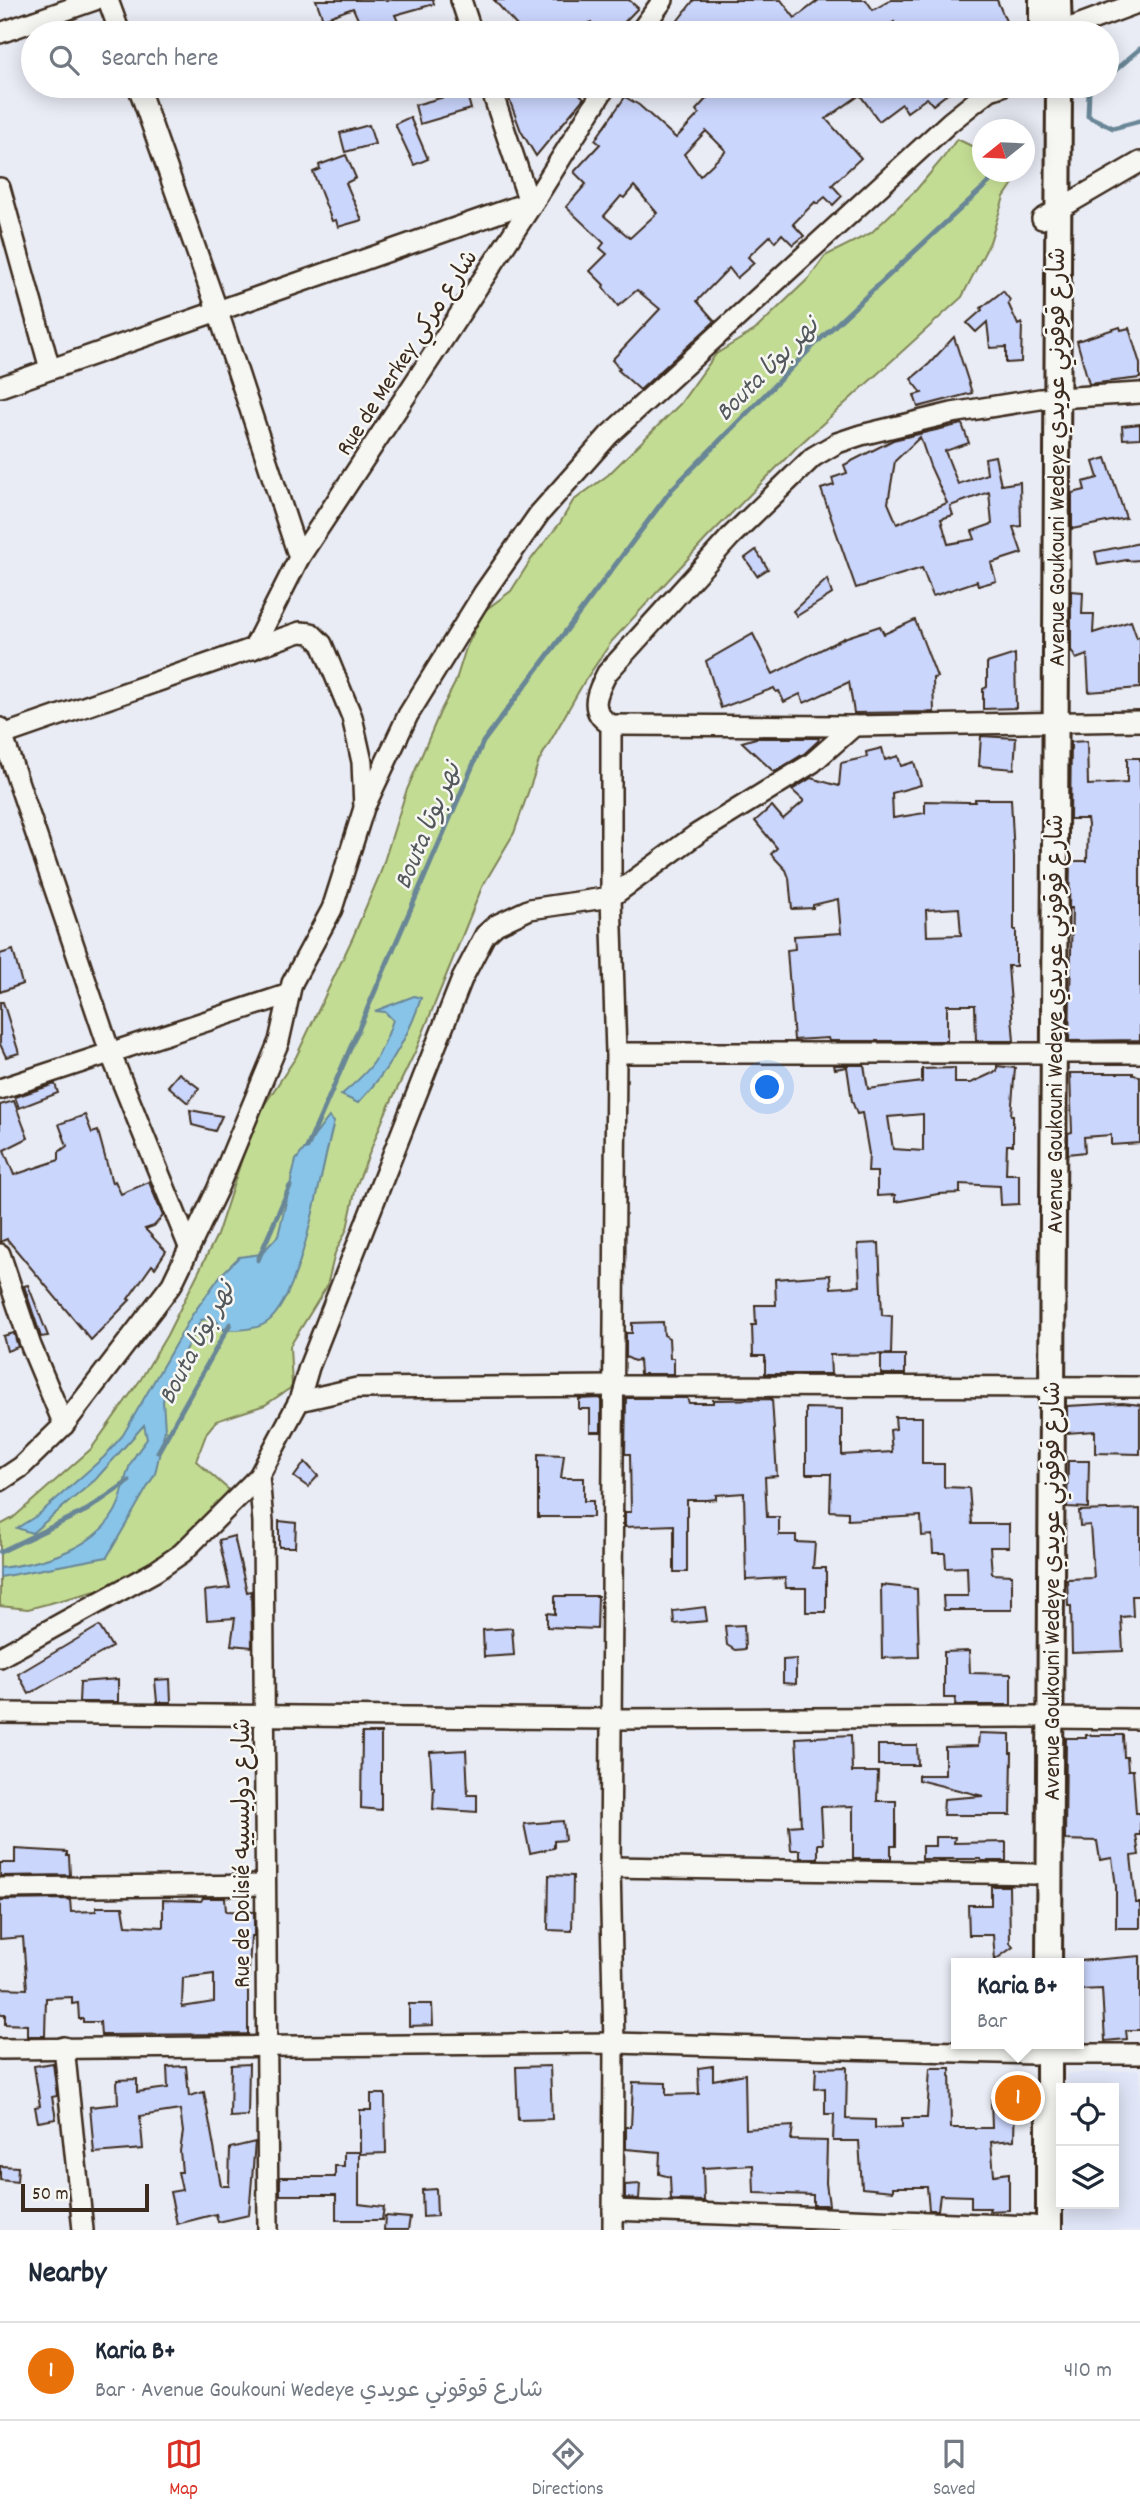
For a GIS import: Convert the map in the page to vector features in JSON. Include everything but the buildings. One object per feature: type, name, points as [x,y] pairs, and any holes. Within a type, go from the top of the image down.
[{"type":"street","points":[[35,21],[95,0]]},
{"type":"street","points":[[108,0],[116,21]]},
{"type":"street","points":[[461,0],[468,21]]},
{"type":"street","points":[[648,21],[663,0]]},
{"type":"street","points":[[1042,0],[1050,21]]},
{"type":"street","points":[[1055,21],[1058,0]]},
{"type":"street","points":[[1087,21],[1140,2]]},
{"type":"street","points":[[0,33],[21,26]]},
{"type":"street","points":[[142,98],[218,312],[299,558]]},
{"type":"street","points":[[0,387],[532,201],[494,98]]},
{"type":"street","name":"Rue de Merkey شارع مركي","points":[[253,649],[299,558],[599,98]]},
{"type":"street","points":[[0,1481],[21,1467],[64,1425],[172,1284],[217,1190],[279,1041],[292,984],[332,909],[364,808],[408,715],[483,594],[539,514],[609,435],[950,122],[980,98]]},
{"type":"street","name":"Avenue Goukouni Wedeye شارع قوقوني عويدي","points":[[1043,98],[1050,215]]},
{"type":"street","name":"Avenue Goukouni Wedeye شارع قوقوني عويدي","points":[[1049,1958],[1043,1717],[1048,399],[1050,215],[1058,98]]},
{"type":"street","points":[[1050,215],[1140,162]]},
{"type":"street","points":[[0,188],[50,369]]},
{"type":"street","points":[[1140,393],[1048,399],[952,413],[837,443],[813,457],[731,536],[607,673],[596,700],[601,719],[611,725],[854,726],[1140,721]]},
{"type":"street","points":[[189,1248],[110,1052],[1,733],[300,632],[311,633],[322,644],[352,717],[362,762],[364,808]]},
{"type":"street","points":[[611,725],[611,897],[616,1054],[610,1867],[614,2043],[613,2220],[1039,2229],[1041,2049],[1140,2054]]},
{"type":"street","points":[[0,1657],[165,1565],[182,1553],[260,1476],[299,1401],[309,1367],[462,979],[485,935],[509,917],[530,909],[611,897],[697,834],[812,763],[854,726]]},
{"type":"street","points":[[0,1089],[289,995]]},
{"type":"street","points":[[616,1054],[1140,1053]]},
{"type":"street","points":[[0,1254],[30,1346],[64,1425]]},
{"type":"street","points":[[299,1401],[357,1388],[1140,1387]]},
{"type":"street","name":"Rue de Dolisié شارع دوليسييه","points":[[260,1476],[263,1522],[268,2230]]},
{"type":"street","points":[[0,1713],[613,1719],[1140,1719]]},
{"type":"street","name":"Avenue Goukouni Wedeye شارع قوقوني عويدي","points":[[1034,1958],[1034,1874],[1043,1717]]},
{"type":"street","points":[[610,1867],[1034,1874]]},
{"type":"street","points":[[0,1888],[265,1885]]},
{"type":"street","points":[[0,2049],[614,2043],[951,2048]]},
{"type":"street","points":[[64,2047],[83,2230]]},
{"type":"shaded area","points":[[1140,2070],[1140,2230],[1065,2230],[1065,2209],[1119,2209],[1119,2083],[1067,2083],[1067,2074]]},
{"type":"green space","points":[[957,139],[972,146],[972,182],[1014,182],[1004,197],[990,242],[962,297],[796,448],[708,537],[612,641],[584,682],[539,761],[514,833],[482,887],[416,1050],[385,1114],[356,1187],[347,1229],[335,1253],[327,1286],[290,1346],[292,1387],[265,1405],[216,1421],[207,1432],[196,1461],[229,1490],[218,1505],[160,1563],[96,1591],[28,1609],[0,1606],[0,1525],[13,1518],[91,1449],[141,1379],[167,1335],[217,1235],[255,1119],[296,1057],[353,937],[380,874],[406,792],[484,611],[511,591],[573,501],[608,475],[680,404],[716,354],[755,330],[809,278],[825,256],[871,233],[916,190]]},
{"type":"water","points":[[414,996],[421,998],[410,1027],[396,1054],[378,1079],[358,1103],[341,1095],[368,1070],[384,1044],[393,1020],[385,1012],[375,1011]]},
{"type":"water","points":[[329,1117],[334,1122],[309,1230],[290,1288],[279,1309],[266,1323],[257,1327],[224,1330],[214,1318],[201,1320],[167,1384],[163,1401],[165,1429],[155,1474],[107,1557],[0,1577],[0,1568],[52,1557],[85,1542],[110,1519],[119,1503],[135,1455],[147,1439],[144,1425],[95,1480],[32,1533],[17,1528],[38,1515],[104,1457],[123,1435],[192,1315],[221,1275],[239,1257],[261,1254],[278,1236],[296,1160]]},
{"type":"waterway","points":[[1119,67],[1140,49]]},
{"type":"waterway","points":[[1089,98],[1088,116],[1113,128],[1140,121]]},
{"type":"waterway","name":"Bouta نهر بوتا","points":[[307,1148],[483,742],[672,489],[814,345],[989,182]]},
{"type":"waterway","name":"Bouta نهر بوتا","points":[[258,1260],[290,1186]]},
{"type":"waterway","name":"Bouta نهر بوتا","points":[[158,1452],[230,1324]]},
{"type":"waterway","name":"Bouta نهر بوتا","points":[[0,1552],[87,1510],[129,1481]]},
{"type":"place","name":"Karia B+","points":[[1018,2098]]}]
